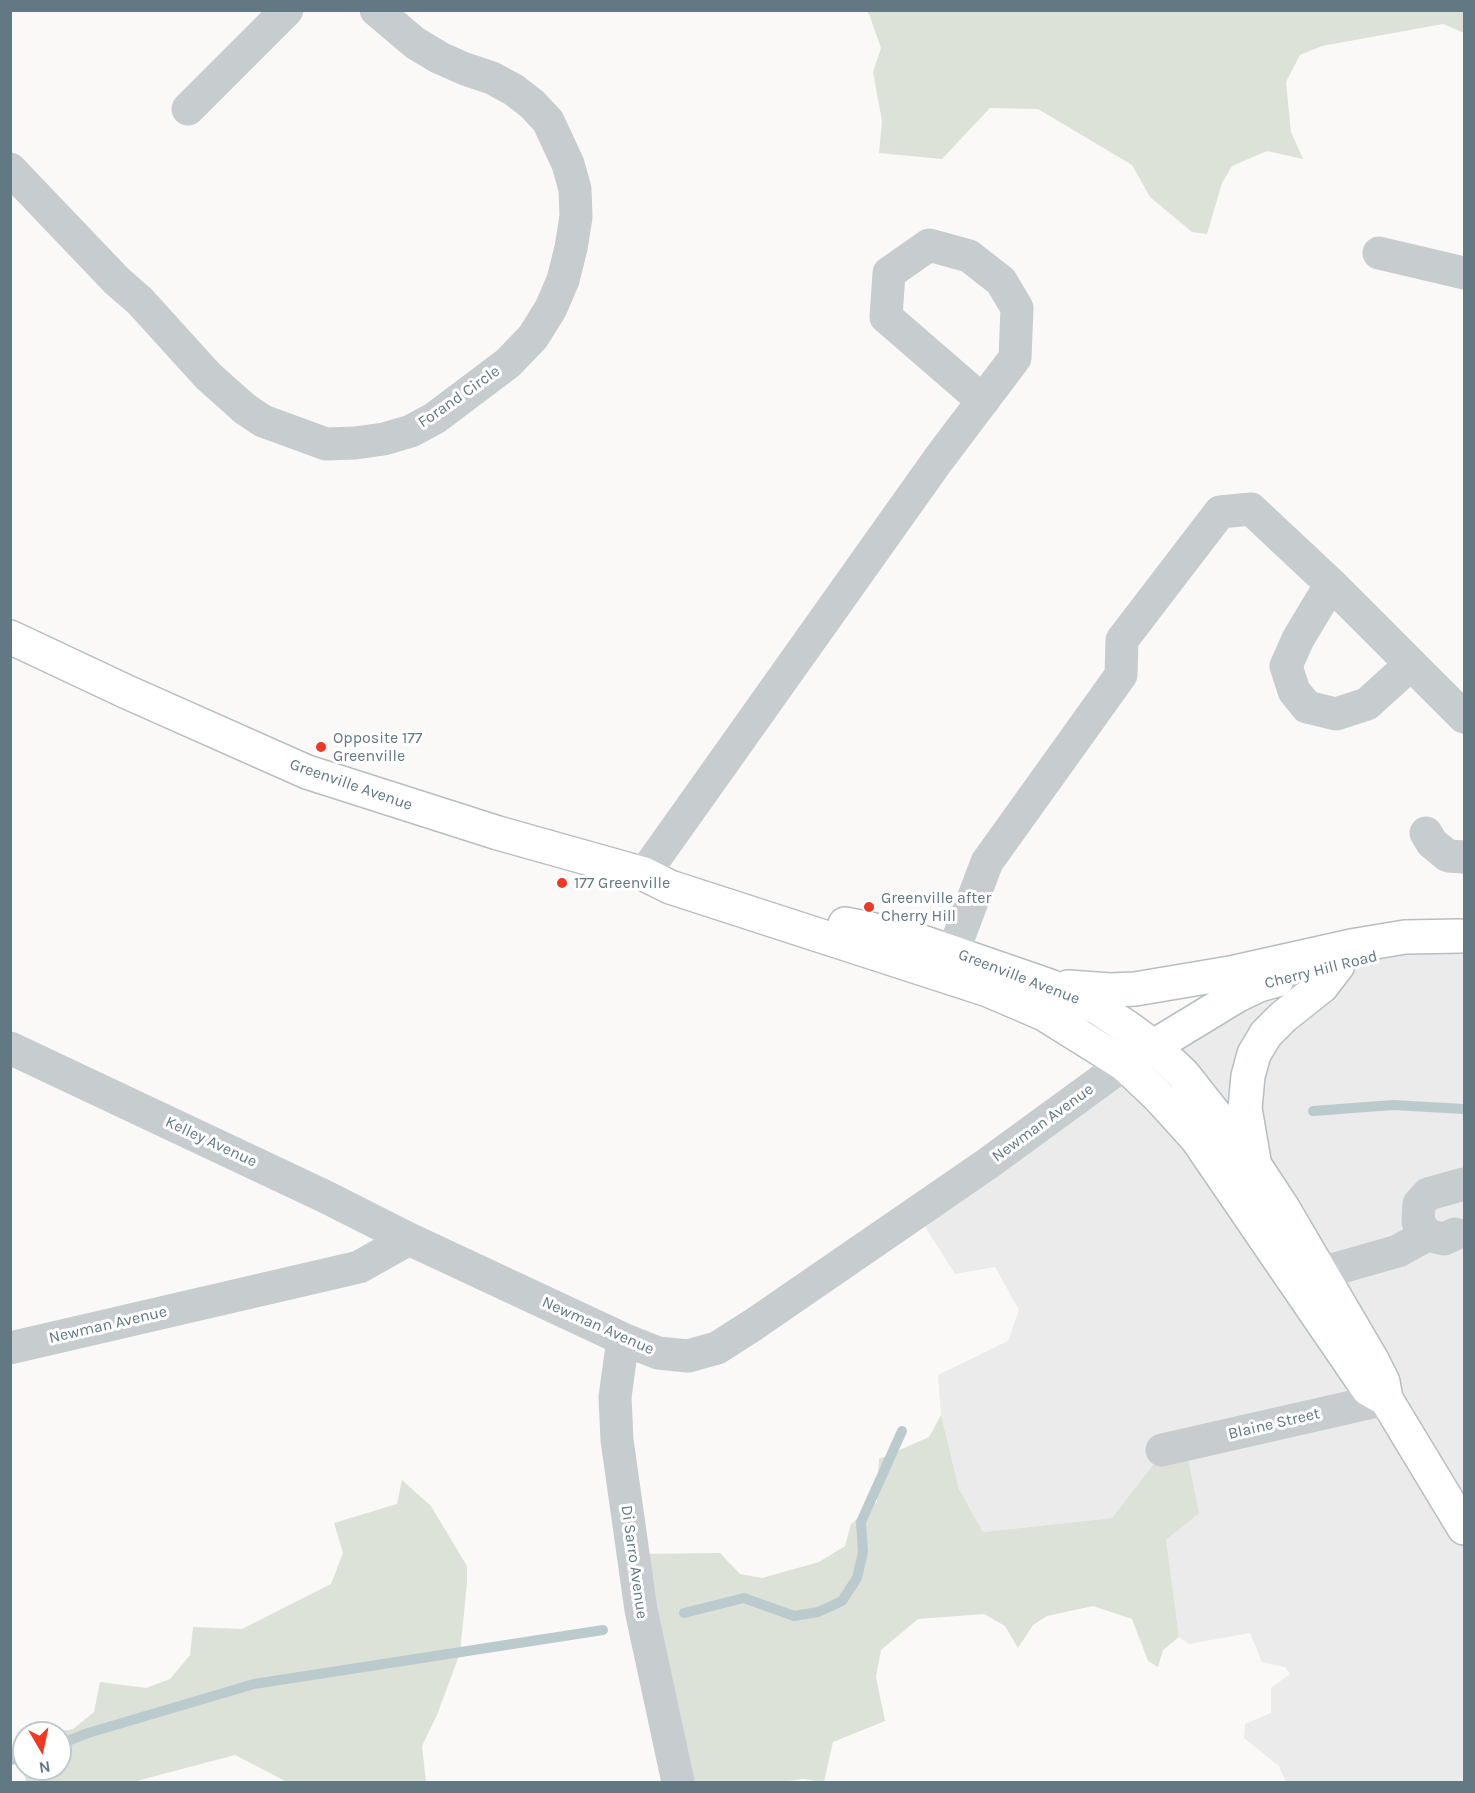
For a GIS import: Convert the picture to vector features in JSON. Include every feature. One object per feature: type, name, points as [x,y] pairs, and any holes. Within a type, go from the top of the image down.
[{"type":"main road","name":"Greenville Avenue","points":[[10,637],[307,772],[498,833],[657,880],[988,990],[1044,1014],[1124,1064],[1158,1096],[1197,1139],[1309,1279],[1383,1382],[1386,1399],[1464,1528]]},
{"type":"main road","name":"Greenville Avenue","points":[[657,880],[908,937],[1050,986],[1098,1008],[1153,1046],[1183,1074],[1254,1164],[1309,1279]]},
{"type":"main road","name":"Cherry Hill Road","points":[[1124,1064],[1258,985],[1462,936]]},
{"type":"main road","points":[[1050,986],[1135,989],[1230,974],[1351,946],[1405,937],[1462,936]]},
{"type":"main road","points":[[1254,1164],[1245,1108],[1248,1076],[1254,1054],[1266,1034],[1283,1017],[1322,986],[1338,965]]},
{"type":"street","points":[[188,109],[287,10]]},
{"type":"street","name":"Forand Circle","points":[[10,169],[117,281],[140,301],[208,376],[245,409],[263,421],[326,444],[355,444],[384,439],[411,430],[435,418],[508,363],[533,337],[551,308],[563,280],[572,248],[576,217],[575,189],[568,164],[548,121],[532,104],[514,90],[492,78],[440,58],[415,43],[376,10]]},
{"type":"street","points":[[657,880],[982,400],[1015,358],[1017,308],[1001,281],[969,256],[928,245],[889,273],[886,316],[982,400]]},
{"type":"street","points":[[1380,253],[1464,273]]},
{"type":"street","points":[[953,952],[987,862],[1121,675],[1122,640],[1220,512],[1251,509],[1331,584],[1464,717]]},
{"type":"street","points":[[1331,584],[1298,639],[1286,666],[1294,691],[1307,707],[1336,714],[1367,704],[1411,664]]},
{"type":"street","points":[[1426,833],[1432,843],[1448,856],[1464,857]]},
{"type":"street","name":"Kelley Avenue","points":[[10,1048],[326,1197],[409,1239]]},
{"type":"street","name":"Newman Avenue","points":[[10,1348],[359,1267],[409,1239],[623,1339],[658,1353],[688,1356],[717,1348],[977,1171],[1124,1064]]},
{"type":"street","points":[[1309,1279],[1398,1251],[1441,1234],[1418,1222],[1419,1204],[1428,1194],[1464,1184]]},
{"type":"street","name":"Di Sarro Avenue","points":[[623,1339],[615,1397],[617,1440],[641,1610],[678,1782]]},
{"type":"street","name":"Blaine Street","points":[[1162,1450],[1386,1399]]},
{"type":"shaded area","points":[[1464,10],[1464,33],[1443,24],[1322,46],[1300,55],[1286,82],[1291,132],[1303,159],[1267,151],[1232,166],[1222,183],[1207,234],[1192,232],[1150,197],[1132,165],[1038,109],[990,108],[942,159],[879,153],[882,121],[873,72],[881,48],[866,11]]},
{"type":"shaded area","points":[[1464,926],[1464,1782],[1286,1782],[1279,1766],[1244,1738],[1245,1724],[1271,1713],[1271,1688],[1290,1674],[1285,1667],[1262,1662],[1250,1633],[1189,1644],[1179,1637],[1165,1539],[1159,1457],[1112,1518],[983,1532],[959,1489],[941,1415],[938,1375],[1008,1341],[1019,1310],[995,1267],[955,1274],[910,1203],[1141,1062],[1253,1006],[1287,992],[1374,946]]},
{"type":"shaded area","points":[[941,1415],[959,1489],[983,1532],[1112,1518],[1159,1457],[1186,1450],[1199,1513],[1166,1540],[1179,1637],[1163,1650],[1158,1667],[1148,1661],[1132,1619],[1093,1606],[1047,1616],[1033,1625],[1018,1648],[1005,1626],[984,1614],[918,1619],[881,1650],[876,1677],[885,1721],[833,1742],[824,1782],[803,1779],[780,1782],[678,1782],[634,1554],[720,1553],[740,1574],[762,1578],[819,1562],[845,1546],[851,1524],[877,1502],[879,1459],[929,1437]]},
{"type":"shaded area","points":[[402,1480],[431,1506],[467,1566],[460,1653],[437,1715],[422,1746],[426,1782],[287,1782],[235,1755],[133,1782],[26,1782],[72,1781],[72,1729],[94,1712],[100,1682],[146,1688],[170,1679],[190,1655],[193,1627],[242,1629],[331,1584],[343,1553],[334,1523],[397,1504]]},
{"type":"waterway","points":[[1313,1111],[1393,1105],[1464,1109]]},
{"type":"waterway","points":[[684,1613],[744,1598],[794,1616],[818,1612],[842,1601],[857,1578],[863,1552],[861,1522],[902,1431]]},
{"type":"waterway","points":[[72,1739],[254,1684],[603,1630]]},
{"type":"place","name":"Opposite 177 Greenville","points":[[321,747]]},
{"type":"place","name":"177 Greenville","points":[[562,883]]},
{"type":"place","name":"Greenville after Cherry Hill","points":[[869,907]]}]
